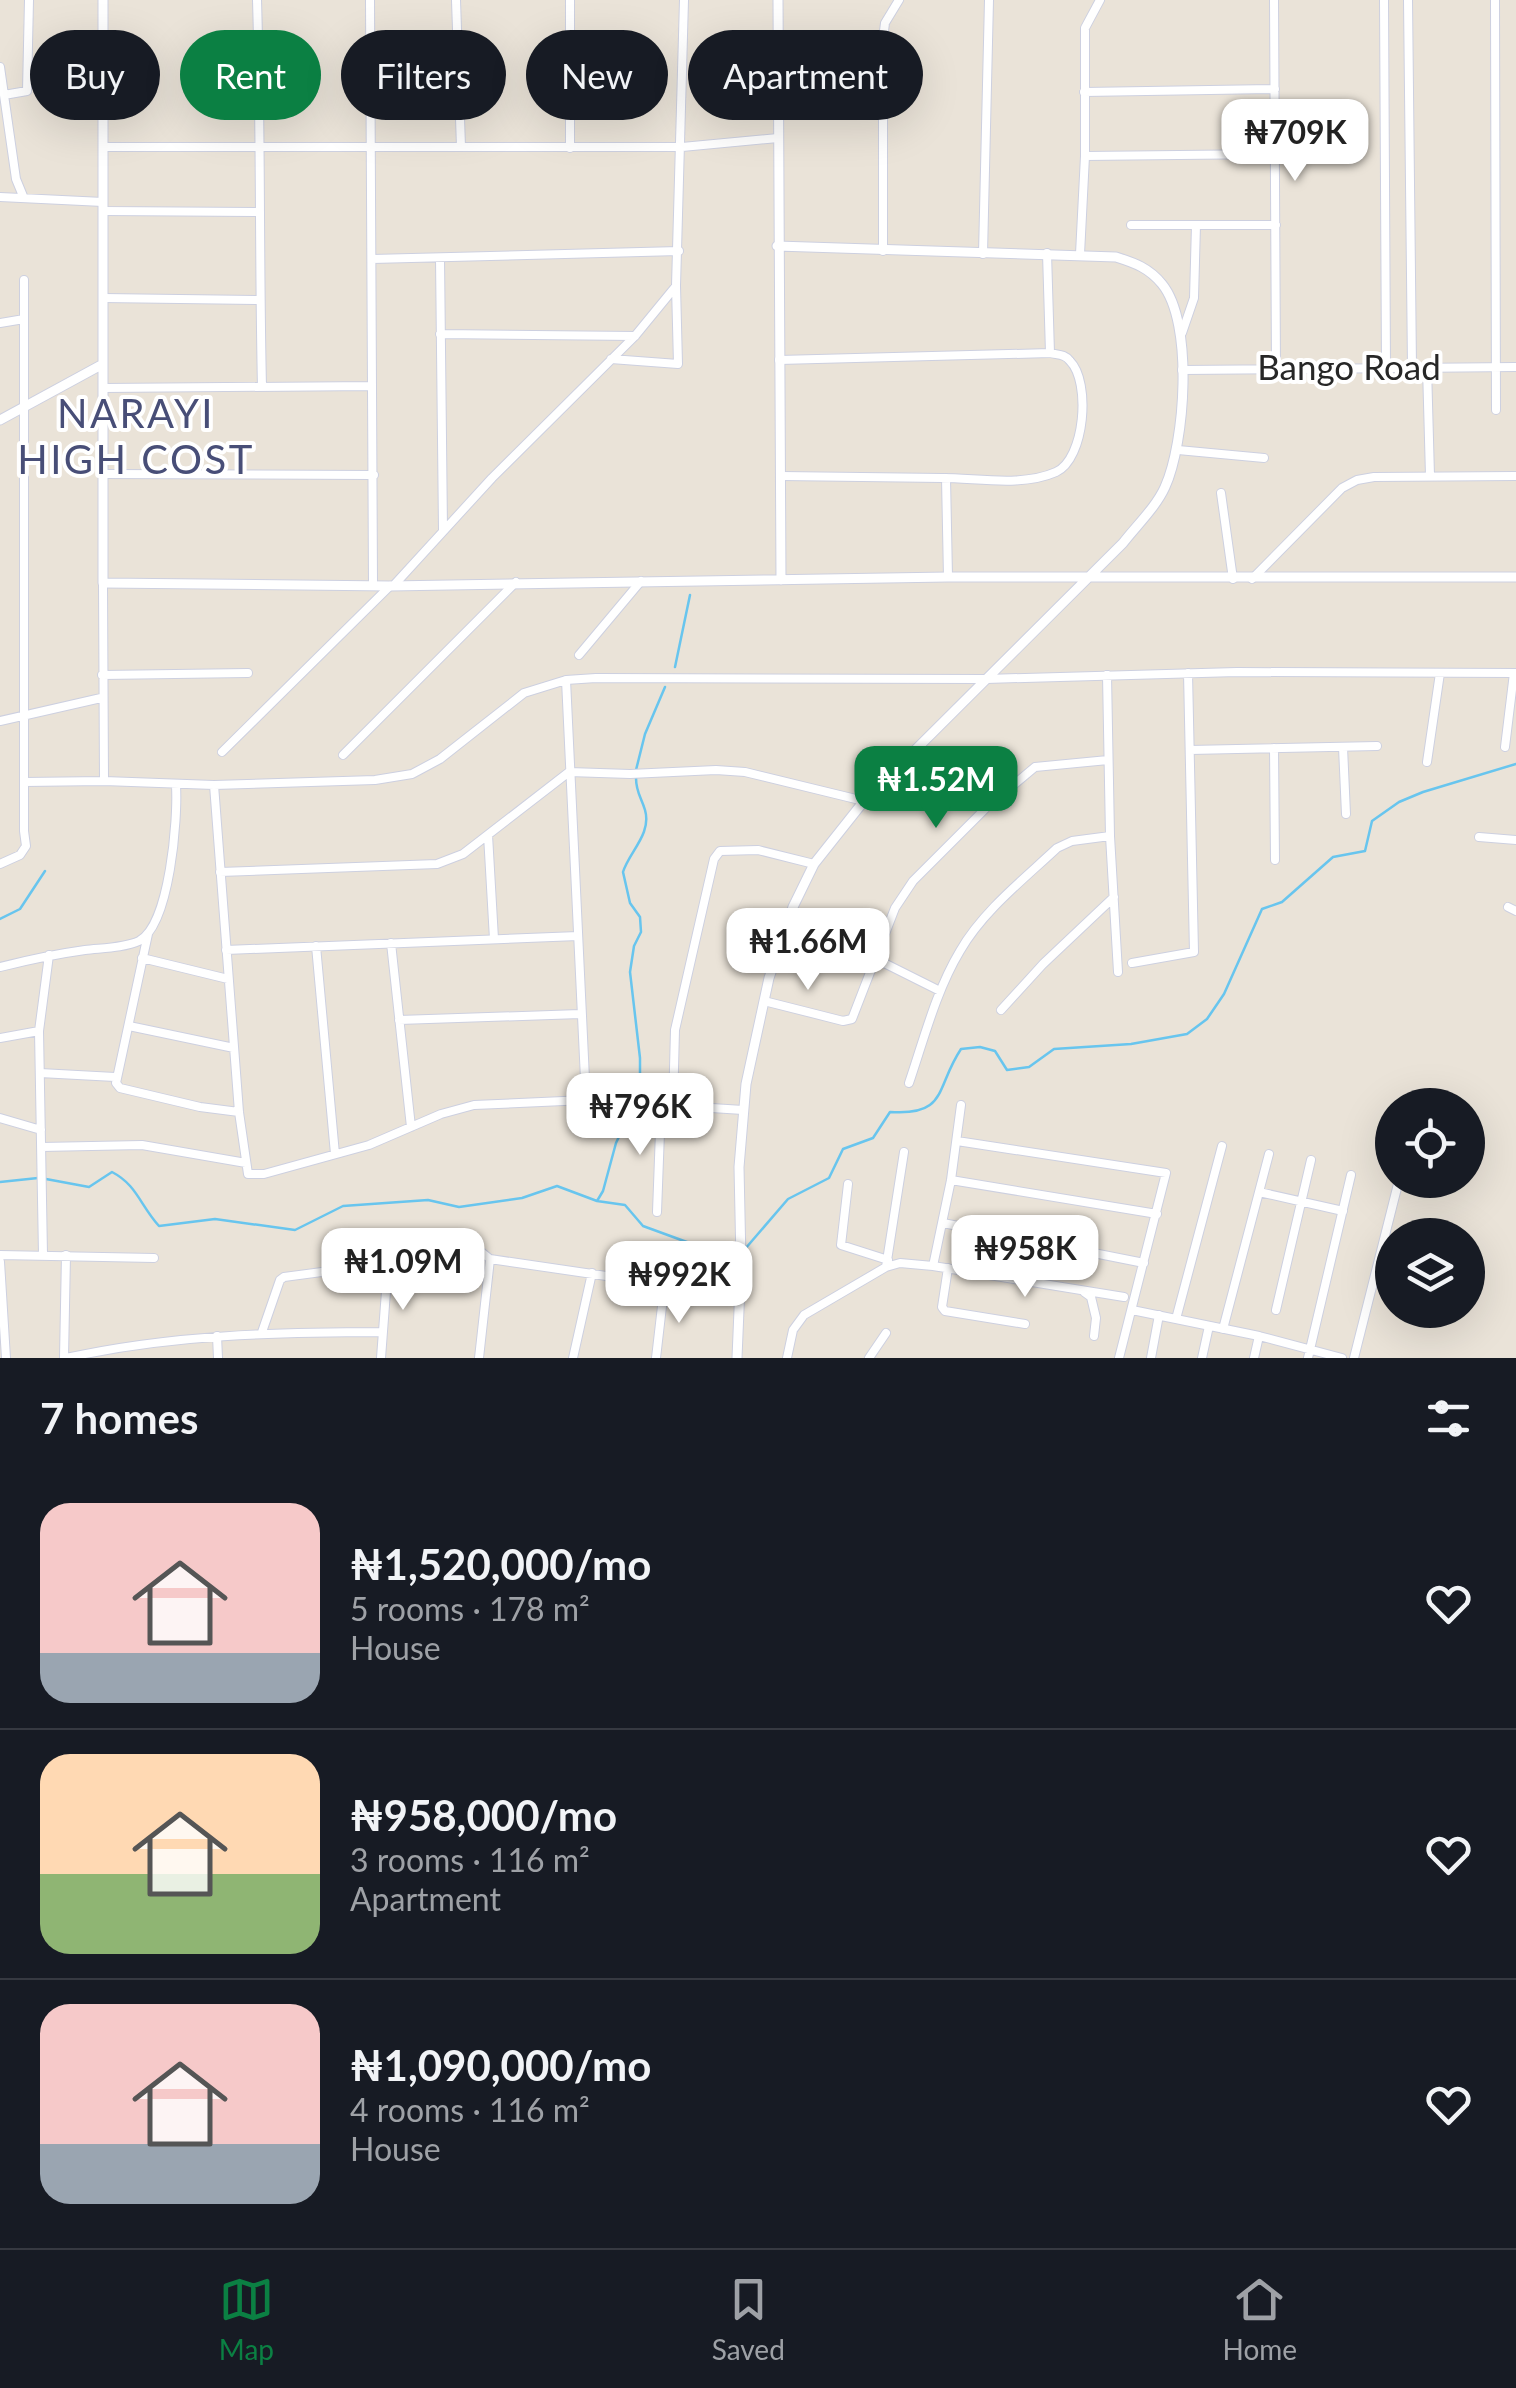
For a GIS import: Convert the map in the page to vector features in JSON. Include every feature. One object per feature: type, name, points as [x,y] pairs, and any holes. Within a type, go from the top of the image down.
[{"type":"street","points":[[4,95],[27,91],[29,0]]},
{"type":"street","points":[[103,0],[104,781]]},
{"type":"street","points":[[257,0],[262,387]]},
{"type":"street","points":[[370,0],[373,584]]},
{"type":"street","points":[[456,0],[462,148]]},
{"type":"street","points":[[570,0],[570,148]]},
{"type":"street","points":[[611,359],[678,364],[676,286],[684,0]]},
{"type":"street","points":[[778,0],[781,580]]},
{"type":"street","points":[[883,252],[883,39],[885,23],[899,0]]},
{"type":"street","points":[[983,254],[989,0]]},
{"type":"street","points":[[1080,254],[1085,28],[1100,0]]},
{"type":"street","points":[[1274,0],[1276,368]]},
{"type":"street","points":[[1384,0],[1386,367]]},
{"type":"street","points":[[1408,0],[1412,367]]},
{"type":"street","points":[[1495,0],[1496,410]]},
{"type":"street","points":[[0,67],[4,117],[23,196]]},
{"type":"street","points":[[1084,92],[1275,89]]},
{"type":"street","points":[[104,146],[682,148],[778,138]]},
{"type":"street","points":[[1085,156],[1276,154]]},
{"type":"street","points":[[0,197],[23,196],[103,207],[258,212]]},
{"type":"street","points":[[1130,224],[1276,225]]},
{"type":"street","points":[[1182,332],[1194,298],[1196,224]]},
{"type":"street","points":[[738,1358],[743,1110],[764,1001],[793,907],[814,864],[864,801],[1124,543],[1164,489],[1178,450],[1182,370],[1182,332],[1164,285],[1145,266],[1116,257],[778,246]]},
{"type":"street","points":[[372,259],[679,251]]},
{"type":"street","points":[[1047,253],[1050,353]]},
{"type":"street","points":[[440,258],[442,530]]},
{"type":"street","points":[[0,864],[26,850],[24,280]]},
{"type":"street","points":[[222,752],[635,336],[676,286]]},
{"type":"street","points":[[103,298],[260,300]]},
{"type":"street","points":[[0,324],[24,320]]},
{"type":"street","points":[[440,334],[635,336]]},
{"type":"street","points":[[779,360],[1050,353],[1066,356],[1075,365],[1081,390],[1076,450],[1067,466],[1053,473],[1018,479],[781,476]]},
{"type":"street","points":[[0,420],[103,364]]},
{"type":"street","name":"Bango Road","points":[[1182,370],[1516,367]]},
{"type":"street","points":[[1427,368],[1430,476]]},
{"type":"street","points":[[103,388],[372,386]]},
{"type":"street","points":[[1178,450],[1264,458]]},
{"type":"street","points":[[104,474],[374,475]]},
{"type":"street","points":[[1252,579],[1342,488],[1357,480],[1516,476]]},
{"type":"street","points":[[946,478],[948,578]]},
{"type":"street","points":[[1221,493],[1233,579]]},
{"type":"street","points":[[104,582],[392,585],[948,578],[1516,578]]},
{"type":"street","points":[[579,655],[641,580]]},
{"type":"street","points":[[343,755],[516,582]]},
{"type":"street","points":[[24,782],[214,786],[375,780],[412,774],[440,759],[524,692],[566,680],[638,676],[986,678],[1515,672],[1505,747]]},
{"type":"street","points":[[102,675],[248,673]]},
{"type":"street","points":[[1132,963],[1194,952],[1188,673]]},
{"type":"street","points":[[1427,762],[1440,673]]},
{"type":"street","points":[[1106,674],[1118,972]]},
{"type":"street","points":[[566,680],[586,1100]]},
{"type":"street","points":[[0,720],[102,698]]},
{"type":"street","points":[[1190,750],[1377,746]]},
{"type":"street","points":[[1343,747],[1346,814]]},
{"type":"street","points":[[1274,748],[1275,860]]},
{"type":"street","points":[[764,1001],[849,1021],[855,1017],[895,908],[913,881],[1035,767],[1108,760]]},
{"type":"street","points":[[220,872],[417,867],[463,854],[569,772],[745,772],[864,801]]},
{"type":"street","points":[[0,967],[49,955],[138,942],[148,934],[158,919],[174,839],[176,786]]},
{"type":"street","points":[[214,786],[239,1112],[248,1174],[264,1174],[335,1154],[440,1114],[474,1106],[586,1100],[743,1110]]},
{"type":"street","points":[[488,835],[494,939]]},
{"type":"street","points":[[910,1084],[940,992],[961,949],[982,922],[1058,848],[1072,840],[1110,836]]},
{"type":"street","points":[[1480,837],[1516,840]]},
{"type":"street","points":[[673,1106],[675,1030],[714,859],[720,851],[758,850],[814,864]]},
{"type":"street","points":[[1001,1010],[1114,897]]},
{"type":"street","points":[[148,934],[115,1077],[120,1088],[200,1108],[239,1112]]},
{"type":"street","points":[[226,950],[578,936]]},
{"type":"street","points":[[138,942],[143,955]]},
{"type":"street","points":[[391,943],[411,1127]]},
{"type":"street","points":[[316,946],[335,1154]]},
{"type":"street","points":[[44,1255],[39,1031],[49,955]]},
{"type":"street","points":[[143,955],[228,979]]},
{"type":"street","points":[[876,959],[940,992]]},
{"type":"street","points":[[399,1020],[580,1014]]},
{"type":"street","points":[[128,1026],[234,1048]]},
{"type":"street","points":[[0,1038],[39,1031]]},
{"type":"street","points":[[40,1073],[115,1077]]},
{"type":"street","points":[[933,1266],[951,1180],[961,1104]]},
{"type":"street","points":[[657,1212],[661,1105]]},
{"type":"street","points":[[0,1118],[40,1130]]},
{"type":"street","points":[[957,1142],[1162,1172],[1167,1176],[1119,1358]]},
{"type":"street","points":[[41,1148],[142,1145],[246,1163]]},
{"type":"street","points":[[1176,1319],[1222,1146]]},
{"type":"street","points":[[787,1358],[798,1321],[887,1263],[904,1152]]},
{"type":"street","points":[[1224,1329],[1269,1154]]},
{"type":"street","points":[[1276,1310],[1311,1160]]},
{"type":"street","points":[[1309,1354],[1351,1175]]},
{"type":"street","points":[[951,1180],[1157,1214]]},
{"type":"street","points":[[848,1184],[840,1245],[887,1263],[948,1268],[1124,1298]]},
{"type":"street","points":[[1259,1192],[1343,1211]]},
{"type":"street","points":[[1354,1358],[1394,1198]]},
{"type":"street","points":[[943,1223],[1095,1250],[1144,1263]]},
{"type":"street","points":[[262,1332],[284,1277],[480,1250],[490,1260],[664,1286],[656,1358]]},
{"type":"street","points":[[66,1255],[65,1358],[145,1344],[262,1332],[382,1332]]},
{"type":"street","points":[[6,1358],[0,1258],[154,1258]]},
{"type":"street","points":[[479,1358],[490,1260]]},
{"type":"street","points":[[382,1358],[388,1265]]},
{"type":"street","points":[[948,1268],[942,1306],[945,1311],[1025,1324]]},
{"type":"street","points":[[573,1358],[592,1273]]},
{"type":"street","points":[[1080,1289],[1091,1297],[1096,1318],[1094,1336]]},
{"type":"street","points":[[1132,1310],[1259,1336],[1309,1354],[1342,1358]]},
{"type":"street","points":[[1150,1358],[1158,1315]]},
{"type":"street","points":[[1202,1358],[1209,1326]]},
{"type":"street","points":[[869,1358],[886,1333]]},
{"type":"street","points":[[216,1336],[218,1358]]},
{"type":"street","points":[[1254,1358],[1259,1336]]},
{"type":"street","points":[[145,1344],[145,1358]]},
{"type":"waterway","points":[[675,667],[690,595]]},
{"type":"waterway","points":[[636,770],[645,734],[665,687]]},
{"type":"waterway","points":[[745,1249],[788,1199],[829,1178],[843,1149],[873,1138],[890,1112],[909,1112],[931,1104],[961,1049],[980,1047],[995,1051],[1007,1070],[1029,1067],[1054,1049],[1131,1044],[1187,1034],[1207,1019],[1224,994],[1262,909],[1282,902],[1333,857],[1365,851],[1372,821],[1399,802],[1516,764]]},
{"type":"waterway","points":[[633,1099],[640,1076],[640,1058],[630,972],[634,946],[641,932],[640,917],[630,903],[623,872],[645,827],[645,810],[636,778]]},
{"type":"waterway","points":[[0,919],[20,909],[45,871]]},
{"type":"waterway","points":[[597,1201],[616,1143],[633,1107]]},
{"type":"waterway","points":[[46,1179],[89,1187],[112,1172],[133,1189],[159,1226],[215,1219],[295,1230],[343,1206],[428,1200],[459,1207],[522,1198],[557,1186],[597,1201],[625,1205],[643,1226],[695,1245],[738,1251]]},
{"type":"waterway","points":[[0,1182],[38,1178]]},
{"type":"district","name":"NARAYI HIGH COST","points":[[136,437]]}]
